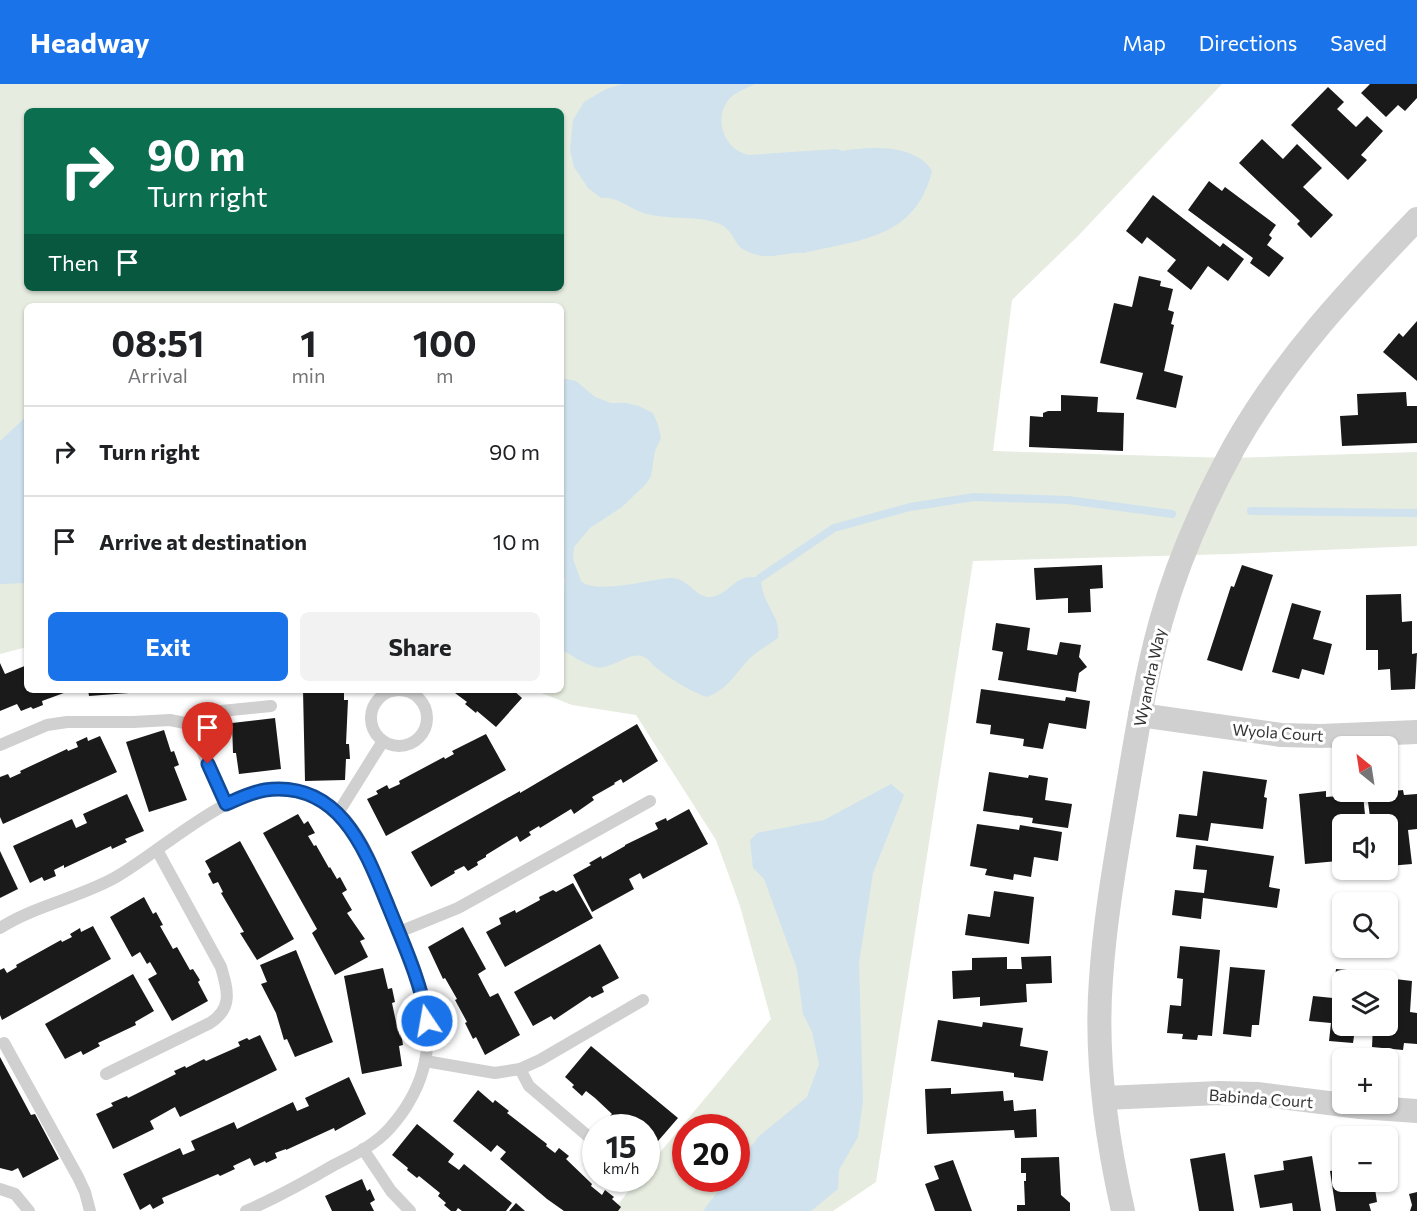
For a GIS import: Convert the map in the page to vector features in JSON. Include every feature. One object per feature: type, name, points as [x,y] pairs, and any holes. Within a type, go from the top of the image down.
[{"type":"street","name":"Wyandra Way","points":[[1122,1211],[1113,1167],[1104,1098],[1100,1039],[1101,980],[1109,911],[1140,715],[1152,657],[1172,586],[1198,518],[1235,446],[1264,400],[1320,324],[1417,219]]},
{"type":"street","name":"Wyola Court","points":[[1140,715],[1281,735],[1321,736],[1417,732]]},
{"type":"street","name":"Babinda Court","points":[[1104,1098],[1257,1094],[1360,1107],[1417,1111]]},
{"type":"lane","points":[[386,693],[373,707],[373,726],[376,734],[383,741],[391,744],[409,744],[423,733],[427,716],[420,699],[413,693]]},
{"type":"lane","points":[[0,745],[47,725],[67,722],[170,720],[190,724],[221,711],[271,706]]},
{"type":"lane","points":[[190,724],[226,804]]},
{"type":"lane","points":[[338,813],[383,741]]},
{"type":"lane","points":[[0,928],[25,915],[96,887],[122,873],[226,804],[263,790],[291,790],[315,798],[338,813],[349,826],[369,860],[399,932],[424,1004],[428,1038],[425,1060],[417,1087],[400,1116],[385,1133],[363,1149],[288,1191],[246,1211]]},
{"type":"lane","points":[[399,932],[458,908],[650,801]]},
{"type":"lane","points":[[106,1074],[210,1023],[222,1013],[227,1002],[227,988],[221,967],[158,850]]},
{"type":"lane","points":[[425,1060],[495,1073],[520,1069],[540,1060],[643,1000]]},
{"type":"lane","points":[[4,1043],[78,1177],[90,1211]]},
{"type":"lane","points":[[520,1069],[529,1086],[582,1131]]},
{"type":"lane","points":[[363,1149],[391,1191],[410,1211]]},
{"type":"lane","points":[[0,1189],[15,1194],[29,1211]]},
{"type":"shaded area","points":[[0,84],[1222,84],[1077,237],[1012,300],[993,451],[1229,458],[1417,452],[1417,546],[973,561],[876,1182],[833,1211],[613,1211],[628,1192],[660,1192],[660,1152],[672,1138],[672,1192],[750,1192],[750,1114],[692,1114],[771,1019],[740,906],[716,840],[636,715],[572,705],[542,693],[564,693],[564,303],[24,303],[24,648],[0,654]]},
{"type":"water","points":[[623,84],[755,84],[730,98],[722,115],[723,132],[727,140],[740,152],[749,155],[837,149],[842,151],[865,148],[892,149],[915,156],[925,162],[932,171],[924,193],[913,211],[899,223],[883,232],[865,239],[804,253],[756,255],[741,248],[730,232],[720,224],[703,219],[647,214],[619,201],[601,198],[588,188],[574,167],[570,150],[573,120],[584,102],[606,89]]},
{"type":"water","points":[[564,379],[576,381],[595,397],[611,403],[639,406],[653,413],[661,438],[655,451],[651,476],[646,484],[622,507],[590,528],[574,547],[573,559],[581,581],[599,587],[671,578],[683,581],[701,595],[711,597],[724,592],[745,578],[760,578],[764,596],[777,623],[778,638],[753,655],[726,685],[707,697],[686,688],[644,657],[632,656],[608,666],[595,667],[564,652]]},
{"type":"water","points":[[24,419],[24,583],[0,584],[0,441]]},
{"type":"water","points":[[891,784],[904,795],[873,873],[859,963],[863,1101],[858,1137],[839,1170],[838,1189],[811,1211],[703,1211],[717,1192],[750,1192],[750,1148],[758,1137],[807,1097],[819,1064],[812,1032],[803,1014],[797,969],[764,879],[753,868],[750,840],[757,833],[824,820]]},
{"type":"building","points":[[1370,84],[1417,84],[1417,98],[1405,111],[1398,105],[1386,117],[1361,93]]},
{"type":"building","points":[[1328,87],[1344,102],[1337,109],[1356,127],[1367,116],[1383,131],[1361,155],[1367,160],[1348,180],[1291,125]]},
{"type":"building","points":[[1262,139],[1283,159],[1297,144],[1322,168],[1303,187],[1333,215],[1311,238],[1297,224],[1300,221],[1239,163]]},
{"type":"building","points":[[1209,181],[1222,191],[1225,187],[1276,225],[1269,235],[1272,238],[1267,245],[1284,258],[1269,277],[1250,263],[1253,258],[1188,210]]},
{"type":"building","points":[[1153,195],[1220,247],[1223,243],[1244,259],[1228,281],[1208,266],[1191,290],[1167,271],[1176,260],[1147,237],[1142,244],[1126,231]]},
{"type":"building","points":[[1139,276],[1161,281],[1160,286],[1173,289],[1168,310],[1174,312],[1171,324],[1174,325],[1164,371],[1183,376],[1176,408],[1136,399],[1143,373],[1100,363],[1114,303],[1132,307]]},
{"type":"building","points":[[1417,321],[1417,381],[1383,352],[1399,333],[1403,337]]},
{"type":"building","points":[[1406,392],[1407,406],[1417,406],[1417,443],[1342,446],[1340,416],[1358,415],[1357,394]]},
{"type":"building","points":[[1061,395],[1098,397],[1097,412],[1124,413],[1123,451],[1029,447],[1030,416],[1043,417],[1043,413],[1048,411],[1061,411]]},
{"type":"building","points":[[1102,565],[1103,588],[1090,589],[1091,612],[1068,613],[1068,598],[1036,600],[1034,568]]},
{"type":"building","points":[[1242,565],[1273,575],[1242,671],[1207,660],[1231,586],[1234,587]]},
{"type":"building","points":[[1401,594],[1402,622],[1412,621],[1412,654],[1417,653],[1415,689],[1391,690],[1390,669],[1378,670],[1378,650],[1366,650],[1366,595]]},
{"type":"building","points":[[1292,603],[1321,611],[1313,639],[1332,644],[1324,675],[1302,669],[1299,679],[1272,672]]},
{"type":"building","points":[[996,623],[1030,628],[1027,650],[1057,655],[1060,642],[1081,645],[1079,657],[1087,667],[1079,673],[1076,692],[998,680],[1003,652],[992,650]]},
{"type":"building","points":[[0,663],[5,674],[24,666],[24,693],[64,693],[42,701],[43,705],[33,709],[31,707],[21,711],[17,704],[0,711]]},
{"type":"building","points":[[981,689],[1065,701],[1066,697],[1090,701],[1086,729],[1049,723],[1043,749],[1023,746],[1024,739],[990,734],[991,725],[976,723]]},
{"type":"building","points":[[88,693],[129,693],[89,696]]},
{"type":"building","points":[[303,693],[344,693],[344,700],[348,700],[346,744],[349,744],[350,759],[346,759],[345,780],[305,781]]},
{"type":"building","points":[[455,693],[516,693],[522,698],[496,727],[465,704],[467,702]]},
{"type":"building","points":[[275,718],[281,769],[239,774],[236,753],[233,753],[232,723]]},
{"type":"building","points":[[637,724],[658,761],[623,783],[621,779],[614,783],[592,797],[594,800],[574,814],[571,809],[529,832],[531,835],[520,842],[517,836],[486,855],[477,862],[478,865],[468,871],[464,866],[431,887],[411,852],[520,791],[520,793]]},
{"type":"building","points":[[164,730],[171,752],[174,751],[179,765],[174,767],[187,800],[149,812],[126,742]]},
{"type":"building","points":[[486,734],[506,770],[386,836],[367,799],[378,794],[376,791],[387,785],[389,789],[400,784],[399,781],[444,757],[445,759],[454,754],[452,751]]},
{"type":"building","points":[[100,736],[117,772],[3,824],[0,817],[0,777],[8,774],[10,778],[67,749],[68,751],[78,747],[76,742],[87,737],[88,741]]},
{"type":"building","points":[[1203,771],[1267,780],[1263,829],[1211,823],[1208,841],[1176,837],[1179,814],[1197,816]]},
{"type":"building","points":[[989,772],[1028,778],[1029,775],[1048,778],[1045,800],[1072,804],[1068,828],[1032,823],[1033,818],[983,811]]},
{"type":"building","points":[[1403,790],[1404,795],[1417,794],[1417,829],[1408,830],[1412,864],[1398,865],[1398,814],[1370,814],[1368,802],[1398,802],[1398,791]]},
{"type":"building","points":[[1326,791],[1326,797],[1332,797],[1332,802],[1364,802],[1365,814],[1332,814],[1332,862],[1305,864],[1299,794]]},
{"type":"building","points":[[127,794],[144,831],[125,839],[127,842],[112,849],[111,846],[64,868],[64,865],[54,870],[56,876],[44,881],[42,877],[30,883],[13,846],[72,819],[76,828],[87,823],[83,814]]},
{"type":"building","points":[[689,809],[708,844],[643,879],[640,873],[629,879],[634,889],[592,912],[573,875],[591,865],[589,863],[601,856],[602,859],[658,829],[655,823],[666,818],[667,821]]},
{"type":"building","points":[[298,814],[304,824],[308,821],[315,833],[308,836],[337,879],[340,877],[347,890],[342,893],[352,910],[347,913],[365,939],[360,941],[368,957],[335,975],[312,933],[317,929],[263,833]]},
{"type":"building","points":[[977,824],[1019,830],[1020,825],[1062,832],[1058,861],[1034,857],[1031,877],[1014,874],[1013,880],[985,875],[987,869],[970,866]]},
{"type":"building","points":[[240,841],[294,939],[257,960],[240,933],[244,932],[221,893],[223,892],[218,882],[213,884],[208,874],[211,872],[205,861]]},
{"type":"building","points":[[1196,845],[1274,856],[1269,887],[1280,889],[1277,908],[1203,898],[1201,919],[1172,915],[1175,890],[1204,893],[1207,870],[1193,869]]},
{"type":"building","points":[[0,851],[18,889],[0,898]]},
{"type":"building","points":[[573,883],[593,918],[505,967],[486,932],[501,924],[499,918],[515,910],[516,913],[540,900],[539,897],[553,890],[556,892]]},
{"type":"building","points":[[994,891],[1034,897],[1029,944],[965,935],[968,914],[990,917]]},
{"type":"building","points":[[144,897],[153,914],[156,912],[163,925],[160,926],[173,949],[177,947],[190,970],[193,969],[200,980],[198,982],[208,1001],[172,1021],[148,979],[157,974],[150,962],[147,964],[140,952],[132,957],[110,917]]},
{"type":"building","points":[[93,926],[111,959],[2,1020],[0,970],[4,968],[7,973],[17,967],[16,965],[61,940],[62,942],[72,937],[70,934],[80,928],[81,932]]},
{"type":"building","points":[[463,927],[486,969],[478,974],[483,984],[490,997],[498,993],[520,1035],[485,1055],[476,1037],[473,1039],[455,1000],[457,999],[445,978],[443,979],[428,947]]},
{"type":"building","points":[[600,944],[619,978],[602,987],[604,992],[592,998],[590,996],[554,1020],[551,1016],[533,1026],[514,992]]},
{"type":"building","points":[[1180,946],[1220,950],[1212,1036],[1198,1035],[1197,1040],[1182,1039],[1183,1034],[1167,1033],[1170,1005],[1181,1006],[1183,979],[1177,978]]},
{"type":"building","points":[[296,950],[333,1042],[295,1057],[287,1039],[284,1040],[276,1013],[261,984],[267,982],[260,965]]},
{"type":"building","points":[[1051,956],[1052,983],[1026,984],[1027,1002],[980,1006],[980,997],[953,999],[952,971],[972,970],[972,958],[1007,957],[1007,969],[1022,969],[1021,957]]},
{"type":"building","points":[[1230,967],[1265,970],[1259,1025],[1252,1025],[1251,1037],[1223,1034]]},
{"type":"building","points":[[383,968],[388,989],[392,988],[395,1002],[392,1003],[398,1031],[401,1031],[403,1045],[399,1046],[402,1066],[362,1074],[344,976]]},
{"type":"building","points":[[133,974],[154,1011],[135,1022],[136,1025],[98,1043],[100,1046],[83,1055],[81,1051],[65,1059],[45,1024]]},
{"type":"building","points":[[1398,979],[1412,981],[1410,1012],[1417,1013],[1417,1044],[1404,1043],[1403,1050],[1372,1047],[1373,1036],[1398,1036]]},
{"type":"building","points":[[1313,996],[1332,998],[1332,1036],[1354,1036],[1353,1043],[1329,1041],[1331,1023],[1309,1021]]},
{"type":"building","points":[[938,1020],[982,1027],[983,1022],[1023,1028],[1020,1046],[1048,1051],[1043,1081],[1014,1077],[1014,1073],[931,1061]]},
{"type":"building","points":[[260,1035],[277,1070],[180,1117],[175,1107],[150,1121],[154,1129],[113,1149],[96,1114],[113,1106],[111,1103],[127,1096],[128,1098],[176,1074],[174,1071],[204,1059],[206,1061],[240,1046],[238,1042]]},
{"type":"building","points":[[591,1046],[673,1114],[672,1125],[660,1139],[660,1114],[612,1114],[586,1091],[582,1096],[565,1077]]},
{"type":"building","points":[[0,1057],[31,1115],[35,1114],[59,1159],[23,1178],[18,1168],[12,1171],[0,1168]]},
{"type":"building","points":[[349,1077],[366,1114],[335,1131],[334,1128],[275,1153],[277,1158],[266,1163],[265,1161],[254,1166],[250,1158],[233,1166],[235,1169],[220,1176],[218,1174],[162,1198],[164,1203],[153,1209],[150,1204],[140,1210],[123,1174],[180,1148],[183,1155],[195,1150],[191,1141],[234,1122],[237,1129],[293,1102],[297,1111],[309,1106],[305,1098]]},
{"type":"building","points":[[951,1088],[951,1094],[1003,1091],[1004,1101],[1013,1100],[1014,1111],[1036,1109],[1037,1137],[1015,1138],[1014,1130],[927,1134],[925,1089]]},
{"type":"building","points":[[478,1090],[493,1103],[495,1100],[509,1111],[507,1113],[555,1153],[559,1148],[569,1156],[566,1159],[582,1174],[582,1192],[598,1192],[602,1195],[608,1192],[621,1207],[618,1211],[564,1211],[500,1159],[506,1152],[497,1145],[491,1152],[453,1121]]},
{"type":"building","points":[[417,1124],[454,1154],[448,1162],[459,1170],[464,1164],[512,1203],[506,1211],[462,1211],[458,1208],[456,1211],[451,1211],[438,1196],[440,1193],[419,1176],[417,1178],[407,1170],[408,1168],[392,1155]]},
{"type":"building","points":[[1225,1153],[1234,1211],[1199,1211],[1190,1159]]},
{"type":"building","points":[[1312,1156],[1321,1211],[1293,1211],[1292,1203],[1260,1208],[1254,1175],[1284,1170],[1283,1161]]},
{"type":"building","points":[[1059,1157],[1061,1195],[1070,1203],[1070,1211],[1017,1211],[1017,1205],[1025,1205],[1026,1173],[1021,1173],[1021,1158]]},
{"type":"building","points":[[953,1160],[972,1211],[935,1211],[925,1184],[939,1179],[934,1166]]},
{"type":"building","points":[[362,1179],[367,1191],[370,1189],[375,1200],[370,1203],[374,1211],[332,1211],[325,1196]]},
{"type":"building","points":[[1333,1192],[1376,1192],[1377,1202],[1369,1204],[1371,1211],[1336,1211]]},
{"type":"building","points":[[1417,1192],[1417,1211],[1410,1211],[1412,1205],[1409,1194]]},
{"type":"building","points":[[516,1203],[525,1211],[509,1211]]},
{"type":"waterway","points":[[760,578],[834,528],[910,507],[974,497],[1068,500],[1172,514]]},
{"type":"waterway","points":[[1251,511],[1417,513]]},
{"type":"route","points":[[208,764],[226,804],[263,790],[291,790],[326,803],[344,818],[369,860],[420,987],[427,1021]]}]
